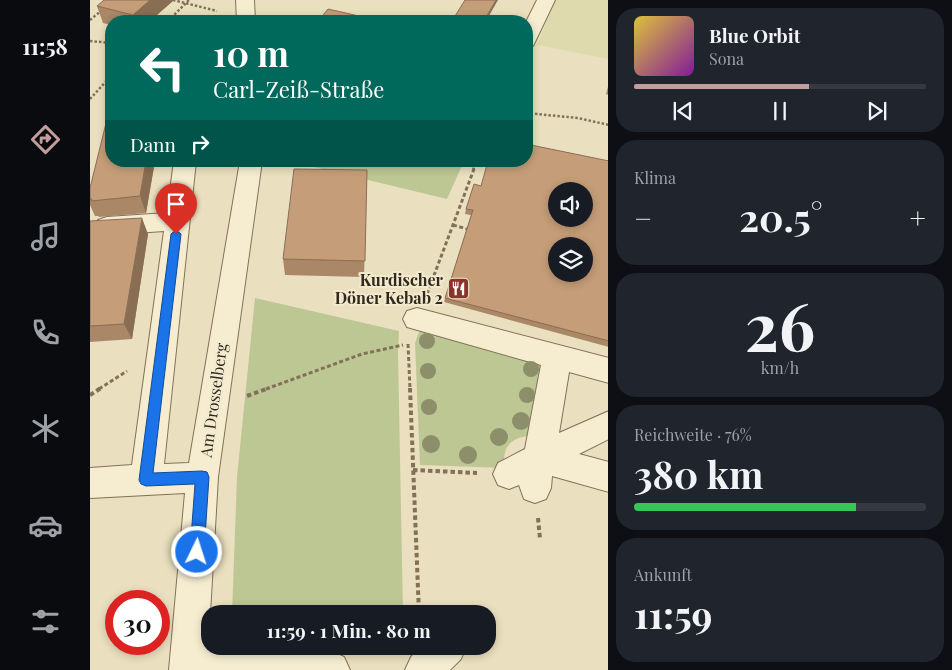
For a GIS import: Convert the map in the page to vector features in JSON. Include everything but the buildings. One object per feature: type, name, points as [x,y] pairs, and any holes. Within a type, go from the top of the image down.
[{"type":"street","points":[[244,0],[245,15]]},
{"type":"street","points":[[533,27],[546,0]]},
{"type":"street","points":[[146,480],[184,167]]},
{"type":"street","name":"Am Drosselberg","points":[[188,668],[202,477],[211,409],[250,167]]},
{"type":"street","points":[[96,227],[178,221]]},
{"type":"street","points":[[413,331],[557,357],[608,371]]},
{"type":"street","points":[[528,473],[557,357]]},
{"type":"street","points":[[528,473],[608,424]]},
{"type":"street","points":[[528,473],[608,476]]},
{"type":"street","points":[[90,483],[202,477]]},
{"type":"street","points":[[424,670],[439,655]]},
{"type":"street","points":[[188,668],[331,670]]},
{"type":"path","points":[[173,0],[217,11]]},
{"type":"path","points":[[174,15],[189,0]]},
{"type":"path","points":[[90,20],[102,10]]},
{"type":"path","points":[[90,41],[105,42]]},
{"type":"path","points":[[90,99],[105,83]]},
{"type":"path","points":[[533,114],[578,118],[608,126]]},
{"type":"path","points":[[419,605],[413,470],[413,331],[475,167]]},
{"type":"path","points":[[453,225],[467,229]]},
{"type":"path","points":[[211,409],[362,354],[413,331]]},
{"type":"path","points":[[413,470],[528,473]]},
{"type":"shaded area","points":[[555,0],[608,0],[608,59],[537,45]]},
{"type":"green space","points":[[314,167],[461,167],[447,199]]},
{"type":"green space","points":[[255,298],[399,331],[403,605],[232,605],[237,477]]},
{"type":"green space","points":[[421,326],[551,362],[530,436],[517,439],[508,445],[504,455],[505,468],[420,465],[415,343]]},
{"type":"place","name":"Kurdischer Döner Kebab 2","points":[[459,288]]},
{"type":"route","points":[[176,234],[146,480],[202,477],[197,552]]}]
